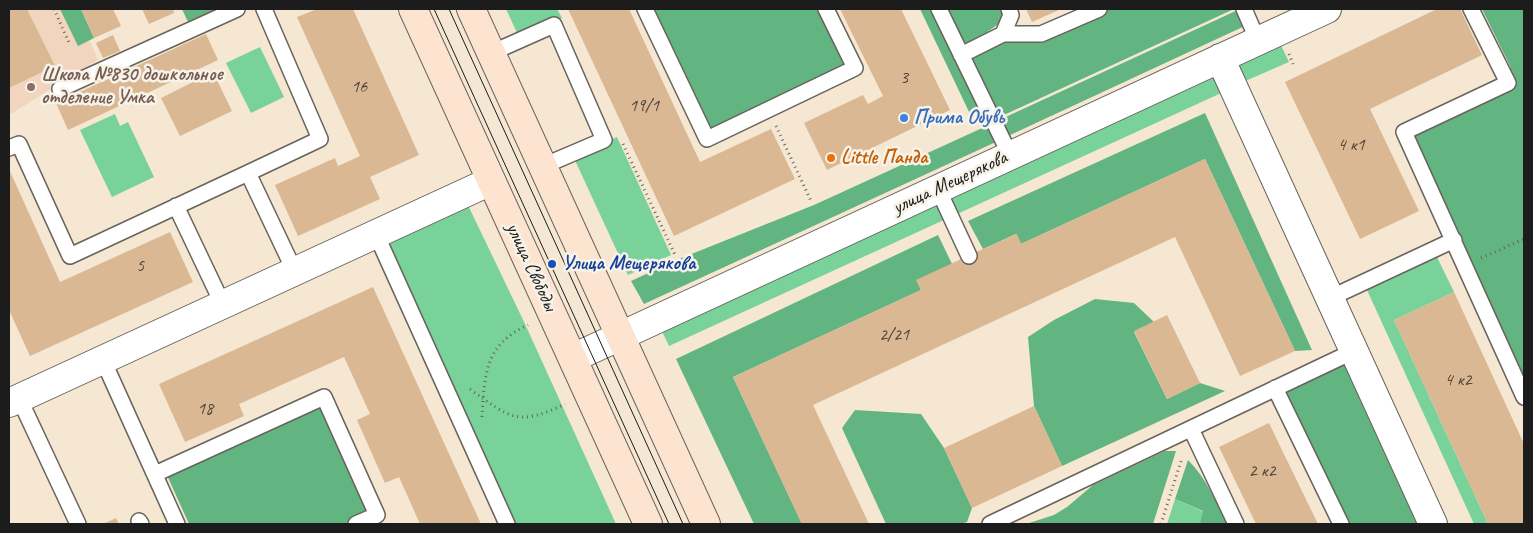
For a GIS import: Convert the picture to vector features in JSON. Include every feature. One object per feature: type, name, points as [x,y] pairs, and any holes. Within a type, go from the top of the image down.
[{"type":"main road","name":"улица Свободы","points":[[413,9],[648,524]]},
{"type":"main road","points":[[471,9],[706,524]]},
{"type":"street","name":"улица Мещерякова","points":[[573,358],[1327,9]]},
{"type":"street","points":[[1220,58],[1433,524]]},
{"type":"street","points":[[14,401],[491,181]]},
{"type":"lane","points":[[60,89],[237,9]]},
{"type":"lane","points":[[9,148],[19,144],[70,256],[320,139],[264,9]]},
{"type":"lane","points":[[644,9],[707,139],[855,68],[826,9]]},
{"type":"lane","points":[[939,9],[1010,155]]},
{"type":"lane","points":[[1003,34],[1011,16],[1009,9]]},
{"type":"lane","points":[[961,55],[1003,34],[1041,34],[1099,9]]},
{"type":"lane","points":[[1244,9],[1258,41]]},
{"type":"lane","points":[[1472,9],[1508,83],[1404,132],[1524,397]]},
{"type":"lane","points":[[491,53],[554,25],[604,140],[543,166]]},
{"type":"lane","points":[[248,173],[295,272]]},
{"type":"lane","points":[[938,189],[969,256]]},
{"type":"lane","points":[[176,206],[223,305]]},
{"type":"lane","points":[[376,234],[507,524]]},
{"type":"lane","points":[[1330,298],[1454,240]]},
{"type":"lane","points":[[990,524],[1354,351]]},
{"type":"lane","points":[[103,360],[177,524]]},
{"type":"lane","points":[[1275,388],[1341,524]]},
{"type":"lane","points":[[155,474],[324,397],[377,515],[356,524]]},
{"type":"lane","points":[[14,401],[78,524]]},
{"type":"lane","points":[[1191,429],[1236,524]]},
{"type":"path","points":[[54,9],[70,46]]},
{"type":"path","points":[[768,110],[811,202]]},
{"type":"path","points":[[1465,265],[1524,239]]},
{"type":"path","points":[[478,459],[486,374],[492,354],[503,340],[514,331],[530,324]]},
{"type":"path","points":[[467,388],[508,415],[528,418],[545,414],[566,403]]},
{"type":"path","points":[[1161,524],[1191,429]]},
{"type":"shaded area","name":"Школа №830 дошкольное отделение Умка","points":[[9,9],[76,9],[98,60],[9,115]]},
{"type":"green space","points":[[60,9],[81,9],[94,38],[78,46]]},
{"type":"green space","points":[[182,9],[221,9],[188,22]]},
{"type":"green space","points":[[506,9],[557,9],[562,18],[519,37]]},
{"type":"green space","points":[[651,9],[820,9],[847,67],[711,131]]},
{"type":"green space","points":[[920,9],[935,9],[988,117],[971,116]]},
{"type":"green space","points":[[939,9],[1009,9],[1011,15],[976,40],[958,49]]},
{"type":"green space","points":[[1099,9],[1234,9],[993,120],[961,55],[980,46],[1041,34]]},
{"type":"green space","points":[[1240,9],[1247,25],[1008,136],[997,121]]},
{"type":"green space","points":[[1482,9],[1524,9],[1524,384],[1413,139],[1418,131],[1513,81],[1510,66]]},
{"type":"green space","points":[[1277,37],[1289,62],[1236,85],[1225,60]]},
{"type":"green space","points":[[260,47],[284,97],[251,113],[226,63]]},
{"type":"green space","points":[[1218,63],[1230,89],[955,215],[943,191]]},
{"type":"green space","points":[[1205,113],[1312,350],[1295,351],[1205,159],[1021,244],[1016,234],[983,249],[968,221]]},
{"type":"green space","points":[[115,114],[120,126],[128,122],[154,177],[112,197],[80,130]]},
{"type":"green space","points":[[991,124],[998,141],[644,304],[631,281],[679,259],[814,205]]},
{"type":"green space","points":[[617,137],[671,255],[628,275],[573,156]]},
{"type":"green space","points":[[935,195],[946,219],[669,346],[658,323]]},
{"type":"green space","points":[[465,199],[525,324],[616,524],[513,524],[383,237]]},
{"type":"green space","points":[[938,235],[952,264],[917,281],[921,290],[733,377],[802,524],[754,524],[676,359]]},
{"type":"green space","points":[[1437,257],[1454,292],[1394,320],[1488,524],[1474,524],[1367,290]]},
{"type":"green space","points":[[1095,299],[1134,303],[1154,322],[1134,332],[1167,399],[1200,383],[1225,391],[1062,466],[1034,406],[1028,337],[1054,320]]},
{"type":"green space","points":[[1354,351],[1433,524],[1341,524],[1275,388]]},
{"type":"green space","points":[[323,402],[372,514],[349,524],[189,524],[166,473]]},
{"type":"green space","points":[[855,410],[921,414],[944,448],[972,508],[967,522],[961,524],[886,524],[842,428]]},
{"type":"green space","points":[[1165,451],[1176,451],[1153,524],[1026,524],[1054,515],[1067,507],[1093,485]]},
{"type":"green space","points":[[1188,460],[1215,498],[1227,524],[1200,524],[1203,511],[1175,499]]},
{"type":"green space","points":[[1175,499],[1204,512],[1200,524],[1167,524]]},
{"type":"building","points":[[9,9],[27,9],[55,66],[9,88]]},
{"type":"building","points":[[81,9],[113,9],[121,26],[94,38]]},
{"type":"building","points":[[142,9],[173,9],[174,13],[149,24]]},
{"type":"building","points":[[317,9],[353,9],[419,155],[370,177],[380,199],[298,236],[275,185],[335,158],[338,166],[360,156],[297,17]]},
{"type":"building","points":[[568,9],[629,9],[700,162],[771,129],[795,179],[674,236]]},
{"type":"building","points":[[840,9],[901,9],[950,110],[827,170],[804,123],[863,95],[868,104],[883,96]]},
{"type":"building","points":[[1026,9],[1061,9],[1032,22]]},
{"type":"building","points":[[1437,9],[1460,9],[1482,55],[1370,109],[1419,211],[1360,239],[1285,82]]},
{"type":"building","points":[[206,34],[218,60],[68,130],[56,103]]},
{"type":"building","points":[[113,35],[120,51],[103,58],[96,43]]},
{"type":"building","points":[[213,72],[232,111],[180,136],[161,98]]},
{"type":"building","points":[[1205,159],[1295,351],[1240,376],[1175,237],[813,405],[869,524],[802,524],[733,377],[921,290],[916,280],[983,249],[1017,234],[1021,244]]},
{"type":"building","points":[[9,169],[60,282],[170,232],[193,282],[30,356],[9,310]]},
{"type":"building","points":[[373,287],[481,524],[420,524],[399,477],[385,483],[357,420],[370,414],[344,357],[239,404],[244,416],[185,442],[159,384]]},
{"type":"building","points":[[1454,292],[1524,444],[1524,524],[1488,524],[1394,320]]},
{"type":"building","points":[[1167,315],[1200,383],[1167,399],[1134,331]]},
{"type":"building","points":[[1034,406],[1062,466],[972,508],[944,448]]},
{"type":"building","points":[[1269,423],[1318,524],[1256,524],[1219,447]]},
{"type":"building","points":[[116,518],[119,524],[103,524]]},
{"type":"tram line","points":[[434,9],[669,524]]},
{"type":"tram line","points":[[449,9],[683,524]]},
{"type":"place","name":"Школа №830 дошкольное отделение Умка","points":[[31,87]]},
{"type":"place","name":"Прима Обувь","points":[[904,118]]},
{"type":"place","name":"Little Панда","points":[[831,158]]},
{"type":"place","name":"Улица Мещерякова","points":[[552,264]]}]
